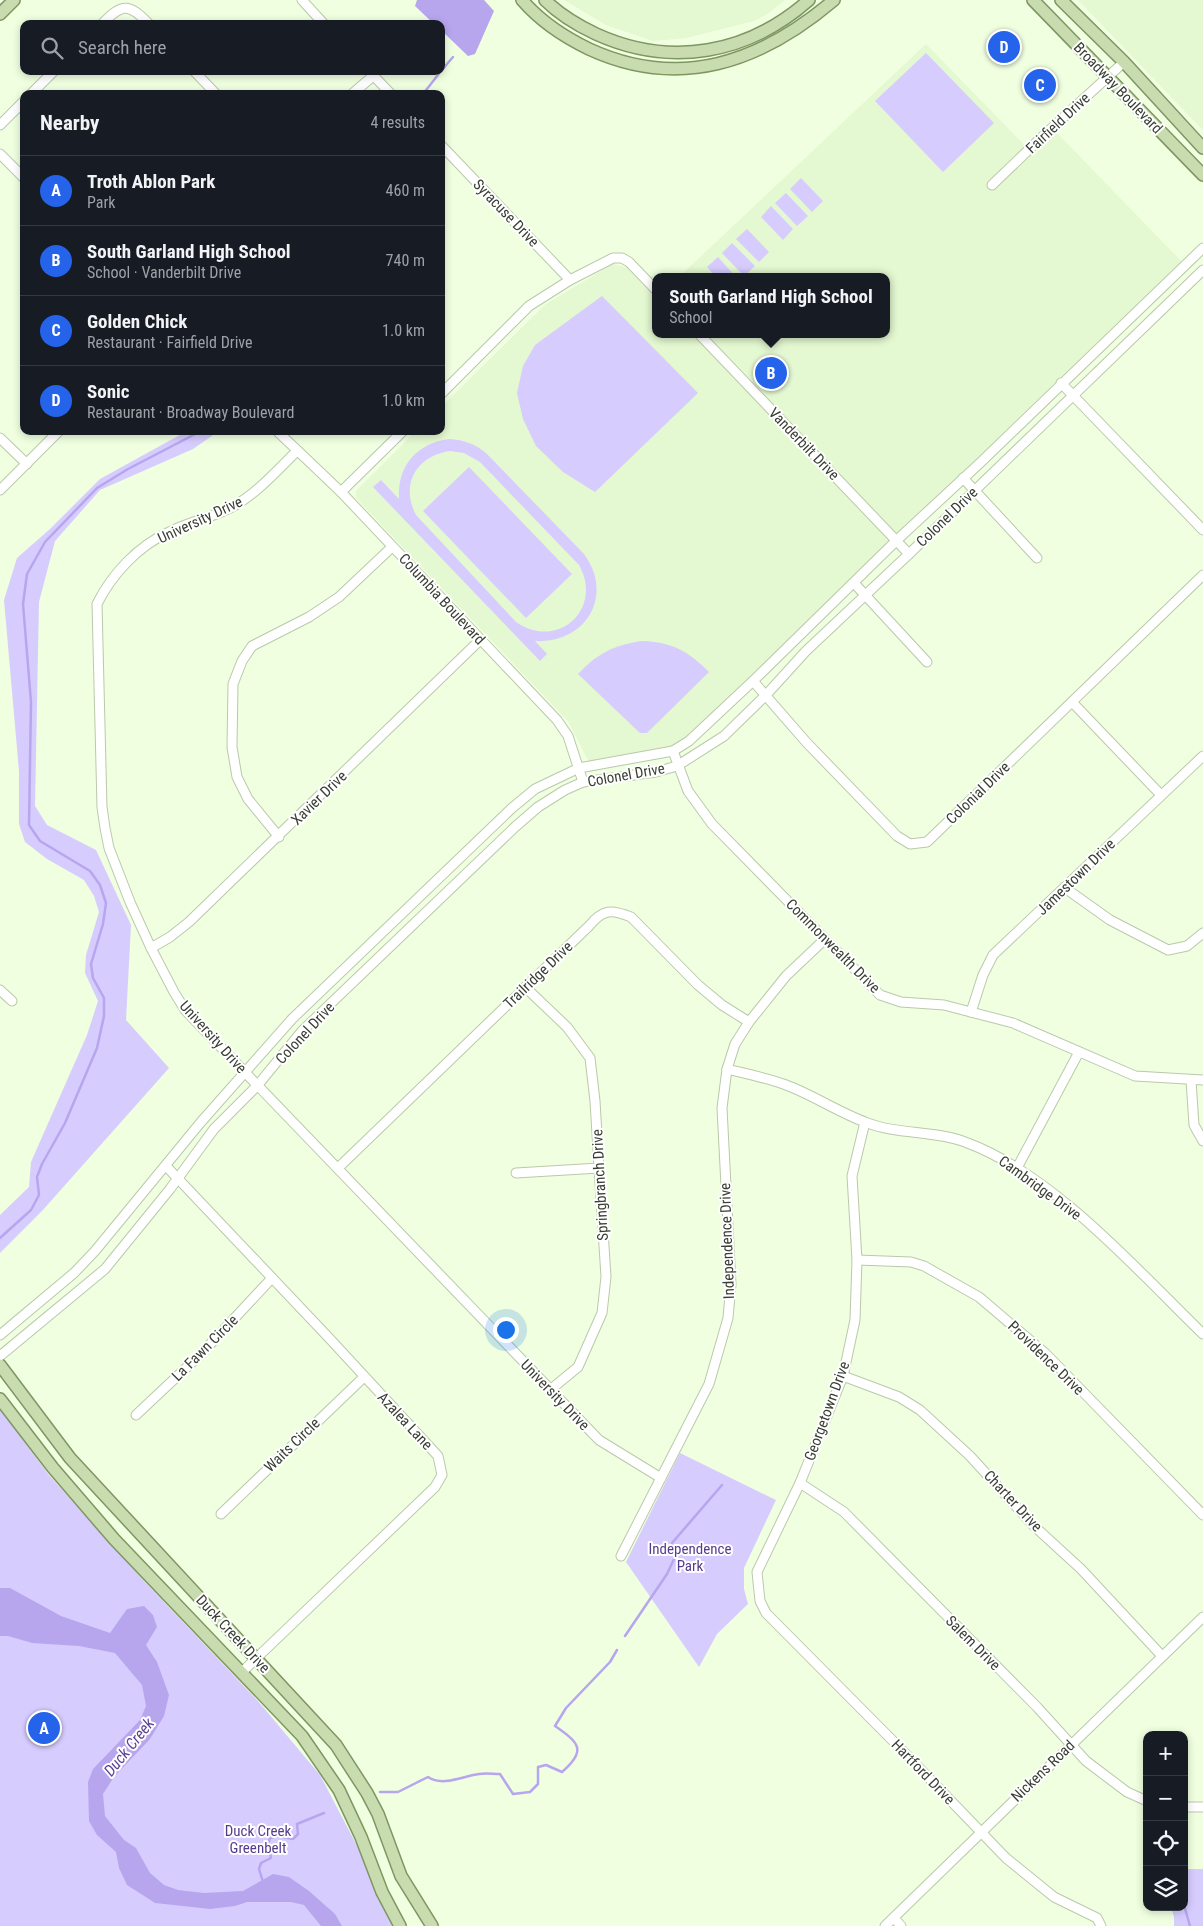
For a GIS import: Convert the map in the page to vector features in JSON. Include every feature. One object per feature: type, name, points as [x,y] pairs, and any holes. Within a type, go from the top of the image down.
[{"type":"main road","points":[[0,14],[14,0]]},
{"type":"main road","points":[[522,0],[563,36],[604,56],[645,67],[677,69],[734,60],[781,40],[834,0]]},
{"type":"main road","points":[[545,0],[574,23],[616,43],[645,50],[679,53],[715,50],[746,41],[768,30],[810,0]]},
{"type":"main road","name":"Broadway Boulevard","points":[[1033,0],[1203,175]]},
{"type":"main road","name":"Broadway Boulevard","points":[[1061,0],[1124,62],[1203,148]]},
{"type":"main road","points":[[1164,135],[1179,122]]},
{"type":"main road","name":"Duck Creek Drive","points":[[0,1365],[70,1458],[336,1745],[357,1775],[378,1814],[401,1876],[432,1926]]},
{"type":"main road","name":"Duck Creek Drive","points":[[0,1400],[53,1468],[114,1539],[302,1736],[339,1790],[361,1837],[382,1892],[400,1926]]},
{"type":"street","points":[[302,0],[320,20]]},
{"type":"street","points":[[107,20],[120,9],[136,10],[145,20]]},
{"type":"street","name":"Fairfield Drive","points":[[992,185],[1124,62]]},
{"type":"street","points":[[35,90],[50,75]]},
{"type":"street","points":[[198,75],[212,90]]},
{"type":"street","points":[[356,90],[369,75]]},
{"type":"street","points":[[373,75],[387,90]]},
{"type":"street","points":[[0,125],[20,105]]},
{"type":"street","name":"Syracuse Drive","points":[[445,149],[570,280]]},
{"type":"street","points":[[0,154],[20,174]]},
{"type":"street","name":"Colonel Drive","points":[[0,1335],[31,1310],[90,1256],[244,1073],[319,992],[512,808],[535,789],[579,768],[673,751],[689,741],[1203,248]]},
{"type":"street","points":[[445,390],[529,306],[570,280],[614,258],[622,258],[630,262],[652,286]]},
{"type":"street","name":"Colonel Drive","points":[[0,1356],[104,1269],[178,1178],[214,1129],[257,1086],[302,1031],[515,827],[538,807],[565,790],[583,782],[656,772],[677,766],[724,736],[766,695],[806,651],[975,491],[1203,270]]},
{"type":"street","name":"Vanderbilt Drive","points":[[703,338],[909,554]]},
{"type":"street","points":[[1062,384],[1203,530]]},
{"type":"street","points":[[0,490],[55,435]]},
{"type":"street","name":"Columbia Boulevard","points":[[281,435],[341,492],[558,720],[568,736],[583,782]]},
{"type":"street","points":[[341,492],[399,435]]},
{"type":"street","points":[[0,438],[26,464]]},
{"type":"street","name":"University Drive","points":[[298,451],[250,497],[230,509],[169,532],[124,563],[104,589],[97,604],[102,807],[104,828],[109,848],[130,902],[151,948],[185,1010],[599,1440],[661,1478]]},
{"type":"street","points":[[963,478],[1037,558]]},
{"type":"street","points":[[278,837],[248,799],[237,777],[232,747],[233,684],[242,661],[252,646],[309,617],[339,597],[392,547]]},
{"type":"street","name":"Colonial Drive","points":[[753,681],[814,751],[897,836],[910,844],[927,842],[1203,575]]},
{"type":"street","points":[[854,583],[927,662]]},
{"type":"street","name":"Xavier Drive","points":[[151,948],[170,937],[189,922],[480,640]]},
{"type":"street","points":[[1072,702],[1161,795]]},
{"type":"street","name":"Commonwealth Drive","points":[[673,751],[677,766],[688,791],[712,824],[880,995],[901,1002],[944,1005],[1013,1023],[1135,1076],[1203,1080]]},
{"type":"street","name":"Jamestown Drive","points":[[971,1012],[983,975],[993,955],[1203,756]]},
{"type":"street","points":[[1065,888],[1110,920],[1168,950],[1187,946],[1203,934]]},
{"type":"street","name":"Trailridge Drive","points":[[338,1168],[599,915],[618,912],[631,917],[704,990],[722,1005],[749,1022]]},
{"type":"street","name":"Independence Drive","points":[[622,1556],[709,1384],[728,1318],[732,1284],[722,1108],[727,1069],[735,1044],[749,1022],[786,976],[825,938]]},
{"type":"street","name":"Springbranch Drive","points":[[525,987],[567,1027],[590,1058],[595,1101],[606,1277],[602,1313],[578,1367],[550,1390]]},
{"type":"street","points":[[0,990],[12,1002]]},
{"type":"street","points":[[1017,1168],[1079,1052]]},
{"type":"street","name":"Cambridge Drive","points":[[727,1069],[786,1085],[865,1122],[889,1129],[939,1135],[965,1142],[992,1154],[1017,1168],[1062,1200],[1106,1239],[1203,1334]]},
{"type":"street","points":[[1191,1080],[1194,1125],[1203,1141]]},
{"type":"street","name":"Georgetown Drive","points":[[760,1601],[757,1572],[800,1483],[843,1376],[855,1320],[857,1260],[852,1176],[865,1122]]},
{"type":"street","name":"Azalea Lane","points":[[166,1166],[438,1456],[442,1475],[435,1487],[242,1672]]},
{"type":"street","points":[[516,1173],[599,1168]]},
{"type":"street","name":"Providence Drive","points":[[857,1260],[911,1262],[924,1266],[979,1297],[1046,1354],[1203,1515]]},
{"type":"street","name":"La Fawn Circle","points":[[136,1415],[202,1353],[272,1278]]},
{"type":"street","name":"Charter Drive","points":[[843,1376],[899,1397],[920,1410],[970,1456],[1034,1526],[1081,1569],[1162,1656]]},
{"type":"street","name":"Waits Circle","points":[[221,1514],[364,1378]]},
{"type":"street","name":"Salem Drive","points":[[800,1483],[844,1512],[1038,1707],[1086,1761],[1127,1792],[1143,1799]]},
{"type":"street","name":"Hartford Drive","points":[[760,1601],[766,1613],[1006,1858],[1054,1897],[1097,1918],[1101,1926]]},
{"type":"street","name":"Nickens Road","points":[[885,1926],[1203,1617]]},
{"type":"street","points":[[1188,1807],[1203,1807]]},
{"type":"street","points":[[894,1918],[902,1926]]},
{"type":"shaded area","points":[[564,0],[785,0],[769,13],[754,21],[686,38],[653,41],[606,25]]},
{"type":"shaded area","points":[[1078,0],[1203,0],[1203,130]]},
{"type":"shaded area","points":[[926,44],[1034,155],[1057,133],[1182,262],[693,734],[668,749],[589,762],[568,721],[356,498],[356,491],[412,435],[445,435],[445,403],[546,304],[613,264],[626,267],[652,294],[652,338],[890,338],[890,273],[683,273]]},
{"type":"green space","points":[[926,53],[994,123],[943,172],[875,101]]},
{"type":"green space","points":[[801,178],[823,201],[812,212],[790,189]]},
{"type":"green space","points":[[786,193],[808,216],[797,226],[775,203]]},
{"type":"green space","points":[[771,206],[793,229],[783,240],[761,217]]},
{"type":"green space","points":[[747,229],[769,252],[759,262],[736,239]]},
{"type":"green space","points":[[732,243],[755,266],[747,273],[741,273],[722,253]]},
{"type":"green space","points":[[718,257],[732,273],[712,273],[707,267]]},
{"type":"green space","points":[[602,296],[698,393],[595,492],[563,472],[536,446],[523,419],[517,393],[523,366],[535,345]]},
{"type":"green space","points":[[180,435],[213,435],[193,449],[100,490],[55,541],[39,602],[35,806],[47,825],[96,850],[131,925],[126,1020],[169,1068],[42,1211],[0,1253],[0,1215],[29,1187],[31,1162],[87,1035],[98,1001],[85,973],[86,955],[99,912],[94,896],[84,880],[47,859],[25,842],[19,824],[19,771],[4,600],[17,558],[50,529],[100,479]]},
{"type":"green space","points":[[460,440],[474,445],[487,454],[584,554],[593,570],[596,586],[595,601],[590,614],[581,626],[568,635],[553,640],[535,641],[547,654],[540,661],[373,487],[381,480],[399,499],[401,476],[411,458],[427,445],[438,441]],"holes":[[[450,451],[464,453],[480,462],[579,565],[585,581],[585,597],[581,610],[572,621],[561,628],[547,632],[532,630],[516,622],[416,515],[411,504],[410,493],[414,474],[420,466],[438,454]]]},
{"type":"green space","points":[[469,467],[572,574],[526,618],[423,511]]},
{"type":"green space","points":[[642,641],[662,643],[679,649],[694,658],[709,672],[647,733],[640,733],[578,674],[607,651]]},
{"type":"green space","name":"Duck Creek Greenbelt","points":[[0,1409],[48,1474],[145,1582],[258,1701],[320,1775],[399,1926],[0,1926]]},
{"type":"green space","name":"Independence Park","points":[[680,1453],[776,1500],[744,1568],[744,1589],[748,1604],[717,1634],[699,1667],[626,1562]]},
{"type":"green space","points":[[1188,1869],[1203,1869],[1203,1926],[1174,1926],[1172,1911],[1188,1911]]},
{"type":"water","points":[[417,0],[484,0],[494,11],[475,54],[468,56],[445,34],[445,20],[430,20],[415,6]]},
{"type":"water","name":"Duck Creek","points":[[0,1588],[10,1588],[61,1616],[110,1633],[127,1609],[144,1606],[153,1615],[157,1627],[146,1645],[157,1662],[169,1695],[164,1716],[150,1739],[114,1777],[103,1794],[105,1816],[124,1840],[136,1848],[150,1873],[164,1885],[178,1890],[204,1893],[243,1891],[273,1874],[289,1877],[309,1891],[335,1914],[342,1926],[321,1926],[304,1905],[291,1902],[247,1902],[235,1906],[210,1909],[155,1903],[127,1885],[119,1868],[116,1852],[97,1835],[89,1821],[88,1782],[93,1769],[140,1720],[146,1706],[142,1685],[115,1653],[79,1646],[32,1643],[8,1636],[0,1636]]},
{"type":"waterway","points":[[445,66],[453,57]]},
{"type":"waterway","points":[[426,90],[438,75]]},
{"type":"waterway","points":[[0,1238],[31,1210],[39,1195],[37,1177],[42,1164],[65,1123],[97,1048],[104,1016],[104,998],[93,978],[91,964],[103,924],[106,903],[100,885],[90,871],[40,841],[29,825],[31,702],[23,604],[27,574],[45,542],[97,488],[128,469],[193,435]]},
{"type":"waterway","points":[[625,1636],[667,1574],[675,1557],[672,1543],[722,1485]]},
{"type":"waterway","points":[[380,1792],[398,1792],[428,1777],[434,1780],[447,1781],[479,1774],[500,1774],[513,1794],[530,1792],[538,1784],[538,1767],[546,1765],[562,1772],[575,1758],[577,1747],[574,1742],[555,1726],[566,1708],[610,1662],[617,1650]]},
{"type":"waterway","points":[[263,1882],[259,1869],[261,1863],[271,1858],[268,1844],[270,1838],[278,1836],[293,1839],[298,1834],[297,1824],[324,1813]]},
{"type":"waterway","points":[[1186,1911],[1190,1926]]},
{"type":"place","name":"Sonic","points":[[1004,47]]},
{"type":"place","name":"Golden Chick","points":[[1040,85]]},
{"type":"place","name":"South Garland High School","points":[[771,373]]},
{"type":"place","name":"Troth Ablon Park","points":[[44,1728]]}]
